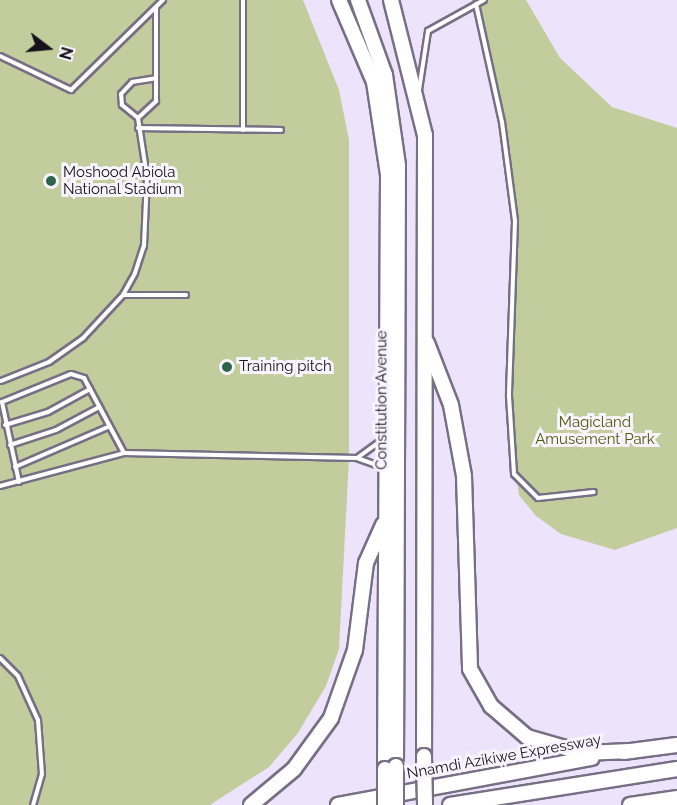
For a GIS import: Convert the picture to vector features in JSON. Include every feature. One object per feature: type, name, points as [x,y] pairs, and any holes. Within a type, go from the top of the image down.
[{"type":"highway","points":[[339,0],[357,35]]},
{"type":"highway","points":[[346,0],[374,82],[387,164],[386,432],[390,473],[385,518],[387,725],[391,768],[385,805]]},
{"type":"highway","name":"Constitution Avenue","points":[[358,0],[385,75],[398,165],[390,473],[399,511],[396,745],[391,768],[396,805]]},
{"type":"highway","points":[[392,0],[419,94],[427,180],[423,510],[425,805]]},
{"type":"highway","points":[[424,337],[451,405],[464,476],[466,648],[470,669],[491,706],[545,746],[583,753],[631,751]]},
{"type":"highway","points":[[251,805],[294,769],[331,717],[355,650],[366,564],[385,518]]},
{"type":"highway","points":[[387,725],[396,745]]},
{"type":"highway","name":"Nnamdi Azikiwe Expressway","points":[[338,805],[631,751],[677,745]]},
{"type":"highway","points":[[450,805],[677,769]]},
{"type":"highway","points":[[630,805],[677,798]]},
{"type":"lane","points":[[0,56],[70,90],[163,0]]},
{"type":"lane","points":[[243,0],[243,130]]},
{"type":"lane","points":[[419,94],[428,31],[484,0]]},
{"type":"lane","points":[[476,4],[502,122],[515,220],[509,396],[514,474],[537,498],[594,492]]},
{"type":"lane","points":[[138,118],[154,107],[156,8]]},
{"type":"lane","points":[[138,118],[122,105],[121,93],[132,82],[156,78]]},
{"type":"lane","points":[[1,381],[65,352],[123,295],[140,261],[146,230],[146,154],[138,128],[138,118]]},
{"type":"lane","points":[[138,128],[281,130]]},
{"type":"lane","points":[[123,295],[186,295]]},
{"type":"lane","points":[[19,483],[2,402],[71,374],[84,378],[124,453]]},
{"type":"lane","points":[[5,425],[48,412],[90,389]]},
{"type":"lane","points":[[10,445],[56,430],[99,407]]},
{"type":"lane","points":[[15,467],[110,426]]},
{"type":"lane","points":[[357,458],[378,447],[386,432]]},
{"type":"lane","points":[[0,486],[19,483],[124,453],[357,458],[390,473]]},
{"type":"lane","points":[[0,658],[22,683],[38,720],[42,774],[33,805]]},
{"type":"green space","points":[[0,0],[303,0],[339,90],[349,140],[349,458],[339,649],[326,686],[298,733],[269,767],[210,805],[0,805]]},
{"type":"green space","name":"Magicland Amusement Park","points":[[478,0],[526,0],[560,58],[612,107],[677,128],[677,528],[615,550],[561,534],[536,516],[519,495],[512,446],[511,153]]},
{"type":"place","name":"Moshood Abiola National Stadium","points":[[51,181]]},
{"type":"place","name":"Training pitch","points":[[227,367]]}]
